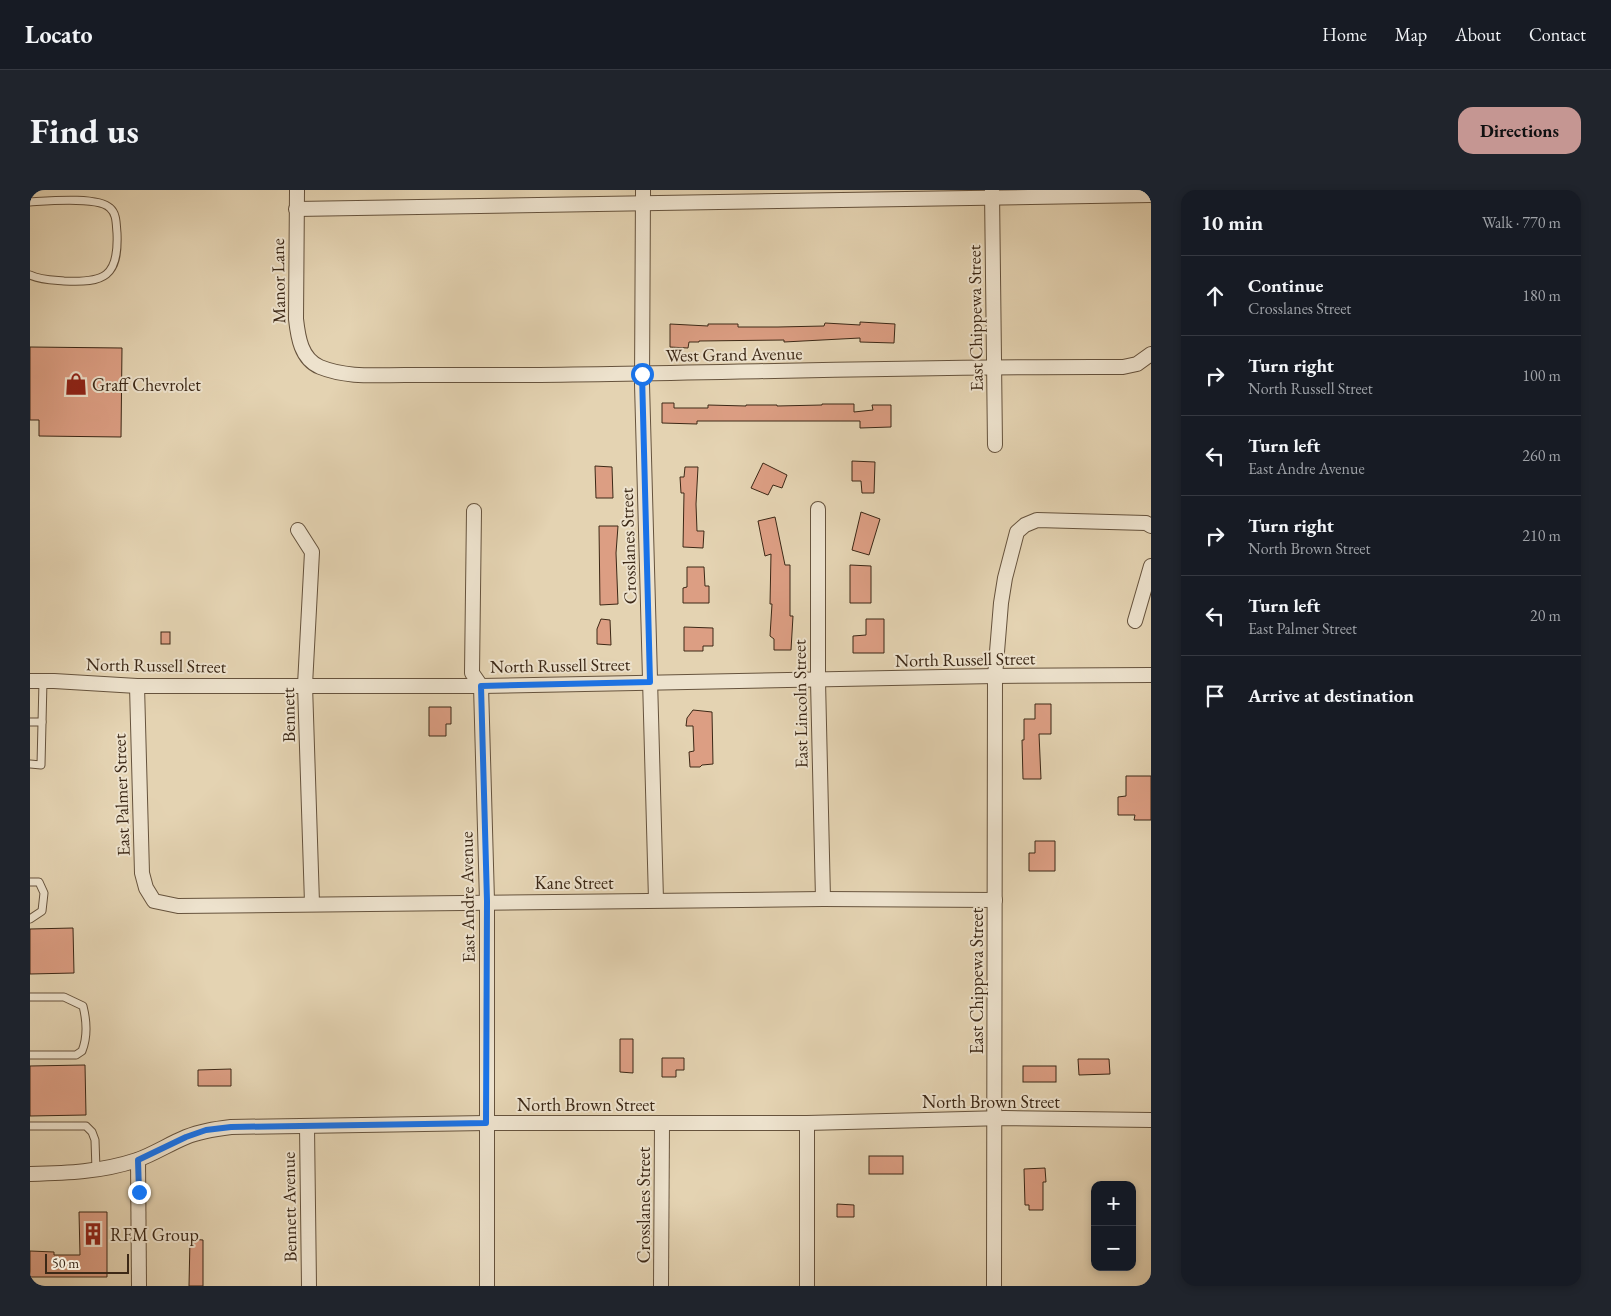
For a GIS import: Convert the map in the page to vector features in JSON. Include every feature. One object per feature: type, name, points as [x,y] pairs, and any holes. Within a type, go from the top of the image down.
[{"type":"street","name":"Manor Lane","points":[[297,190],[296,319],[298,340],[305,355],[316,366]]},
{"type":"street","points":[[296,210],[643,197],[992,194],[1151,195]]},
{"type":"street","name":"East Chippewa Street","points":[[992,194],[995,445]]},
{"type":"street","name":"Crosslanes Street","points":[[643,197],[642,374],[656,900]]},
{"type":"street","name":"West Grand Avenue","points":[[316,366],[342,374],[472,376],[642,374],[995,367],[1123,367],[1137,364],[1151,354]]},
{"type":"street","name":"East Lincoln Street","points":[[818,509],[818,681],[823,899]]},
{"type":"street","name":"East Andre Avenue","points":[[474,511],[472,673],[481,686],[487,901],[487,1286]]},
{"type":"street","name":"East Chippewa Street","points":[[994,1286],[995,676],[1005,578],[1018,532],[1025,525],[1037,520],[1146,523],[1151,526]]},
{"type":"street","name":"Bennett","points":[[298,530],[312,552],[305,685],[312,904]]},
{"type":"street","points":[[1135,621],[1151,566]]},
{"type":"street","name":"North Russell Street","points":[[36,681],[137,686],[481,686],[818,681],[995,676],[1151,676]]},
{"type":"street","name":"East Palmer Street","points":[[137,686],[142,873],[146,888],[154,901]]},
{"type":"street","name":"Kane Street","points":[[154,901],[178,906],[487,901],[995,900]]},
{"type":"street","name":"North Brown Street","points":[[30,1174],[79,1173],[96,1170],[138,1160],[186,1137],[206,1130],[231,1127],[486,1123],[807,1123],[993,1118],[1151,1120]]},
{"type":"street","points":[[807,1123],[807,1286]]},
{"type":"street","name":"Crosslanes Street","points":[[661,1286],[662,1124]]},
{"type":"street","name":"Bennett Avenue","points":[[307,1127],[309,1286]]},
{"type":"street","points":[[138,1160],[140,1286]]},
{"type":"lane","points":[[30,202],[70,200],[97,202],[109,207],[116,218],[117,246],[113,267],[102,278],[84,282],[47,280],[30,275]]},
{"type":"lane","points":[[30,764],[41,765],[42,722],[36,681]]},
{"type":"lane","points":[[30,722],[42,722]]},
{"type":"lane","points":[[30,882],[39,882],[44,892],[42,911],[30,919]]},
{"type":"lane","points":[[30,997],[64,996],[83,1006],[86,1021],[86,1040],[82,1051],[76,1055],[30,1055]]},
{"type":"lane","points":[[30,1126],[86,1126],[92,1132],[94,1140],[96,1170]]},
{"type":"building","points":[[860,322],[895,324],[894,343],[860,342],[860,338],[784,342],[784,340],[699,341],[689,342],[688,348],[670,347],[670,324],[708,326],[708,324],[738,324],[738,327],[778,327],[824,326],[825,323],[860,325]]},
{"type":"building","name":"Graff Chevrolet","points":[[30,347],[122,348],[121,437],[39,436],[39,420],[30,420]]},
{"type":"building","points":[[662,403],[674,403],[674,408],[708,408],[708,405],[854,404],[854,412],[873,410],[872,405],[891,405],[891,427],[860,428],[860,421],[697,421],[697,424],[662,423]]},
{"type":"building","points":[[852,461],[875,462],[874,493],[862,493],[861,481],[852,481]]},
{"type":"building","points":[[763,463],[787,475],[782,488],[773,485],[768,495],[751,488]]},
{"type":"building","points":[[595,466],[612,467],[613,498],[596,498]]},
{"type":"building","points":[[685,467],[698,467],[697,531],[704,531],[703,548],[683,547],[684,493],[681,493],[680,477],[684,477]]},
{"type":"building","points":[[861,512],[880,519],[869,555],[852,550]]},
{"type":"building","points":[[775,517],[785,565],[790,565],[790,616],[793,616],[791,650],[774,650],[774,639],[770,636],[772,604],[770,604],[771,554],[765,556],[758,521]]},
{"type":"building","points":[[599,526],[618,526],[616,553],[618,604],[600,605]]},
{"type":"building","points":[[850,565],[871,566],[871,603],[850,603]]},
{"type":"building","points":[[687,567],[704,567],[705,586],[709,586],[709,603],[683,603],[683,588],[687,587]]},
{"type":"building","points":[[601,619],[610,620],[611,645],[597,644],[597,629]]},
{"type":"building","points":[[866,619],[884,619],[884,653],[853,653],[853,636],[866,635]]},
{"type":"building","points":[[684,627],[713,628],[713,646],[703,646],[703,651],[684,651]]},
{"type":"building","points":[[161,632],[170,632],[170,644],[161,644]]},
{"type":"building","points":[[1035,704],[1051,704],[1051,734],[1039,734],[1041,779],[1023,779],[1022,740],[1024,740],[1024,719],[1035,719]]},
{"type":"building","points":[[429,707],[451,707],[451,724],[446,724],[446,736],[429,736]]},
{"type":"building","points":[[693,710],[712,712],[713,764],[690,767],[689,752],[694,751],[693,726],[686,726],[687,718]]},
{"type":"building","points":[[1126,776],[1151,776],[1151,820],[1134,820],[1135,815],[1118,815],[1118,797],[1126,796]]},
{"type":"building","points":[[1035,841],[1055,841],[1055,871],[1029,871],[1029,853],[1035,853]]},
{"type":"building","points":[[73,928],[74,973],[30,974],[30,929]]},
{"type":"building","points":[[620,1039],[633,1039],[633,1073],[620,1072]]},
{"type":"building","points":[[662,1058],[684,1058],[684,1070],[676,1070],[676,1077],[662,1077]]},
{"type":"building","points":[[1078,1059],[1109,1059],[1110,1074],[1079,1075]]},
{"type":"building","points":[[85,1065],[86,1115],[30,1116],[30,1066]]},
{"type":"building","points":[[1023,1066],[1056,1066],[1056,1082],[1023,1082]]},
{"type":"building","points":[[231,1069],[231,1086],[198,1086],[198,1070]]},
{"type":"building","points":[[869,1156],[903,1156],[903,1174],[869,1174]]},
{"type":"building","points":[[1045,1168],[1046,1182],[1043,1182],[1043,1210],[1029,1210],[1029,1205],[1025,1205],[1024,1169]]},
{"type":"building","points":[[837,1204],[854,1205],[854,1217],[837,1217]]},
{"type":"building","name":"RFM Group","points":[[79,1212],[107,1212],[107,1277],[30,1277],[30,1251],[54,1252],[54,1255],[80,1255]]},
{"type":"building","points":[[190,1239],[203,1240],[203,1286],[189,1286]]},
{"type":"place","name":"Graff Chevrolet","points":[[76,384]]},
{"type":"place","name":"RFM Group","points":[[93,1234]]},
{"type":"route","points":[[139,1192],[138,1160],[186,1137],[206,1130],[231,1127],[486,1123],[487,901],[481,686],[650,682],[642,374]]}]
